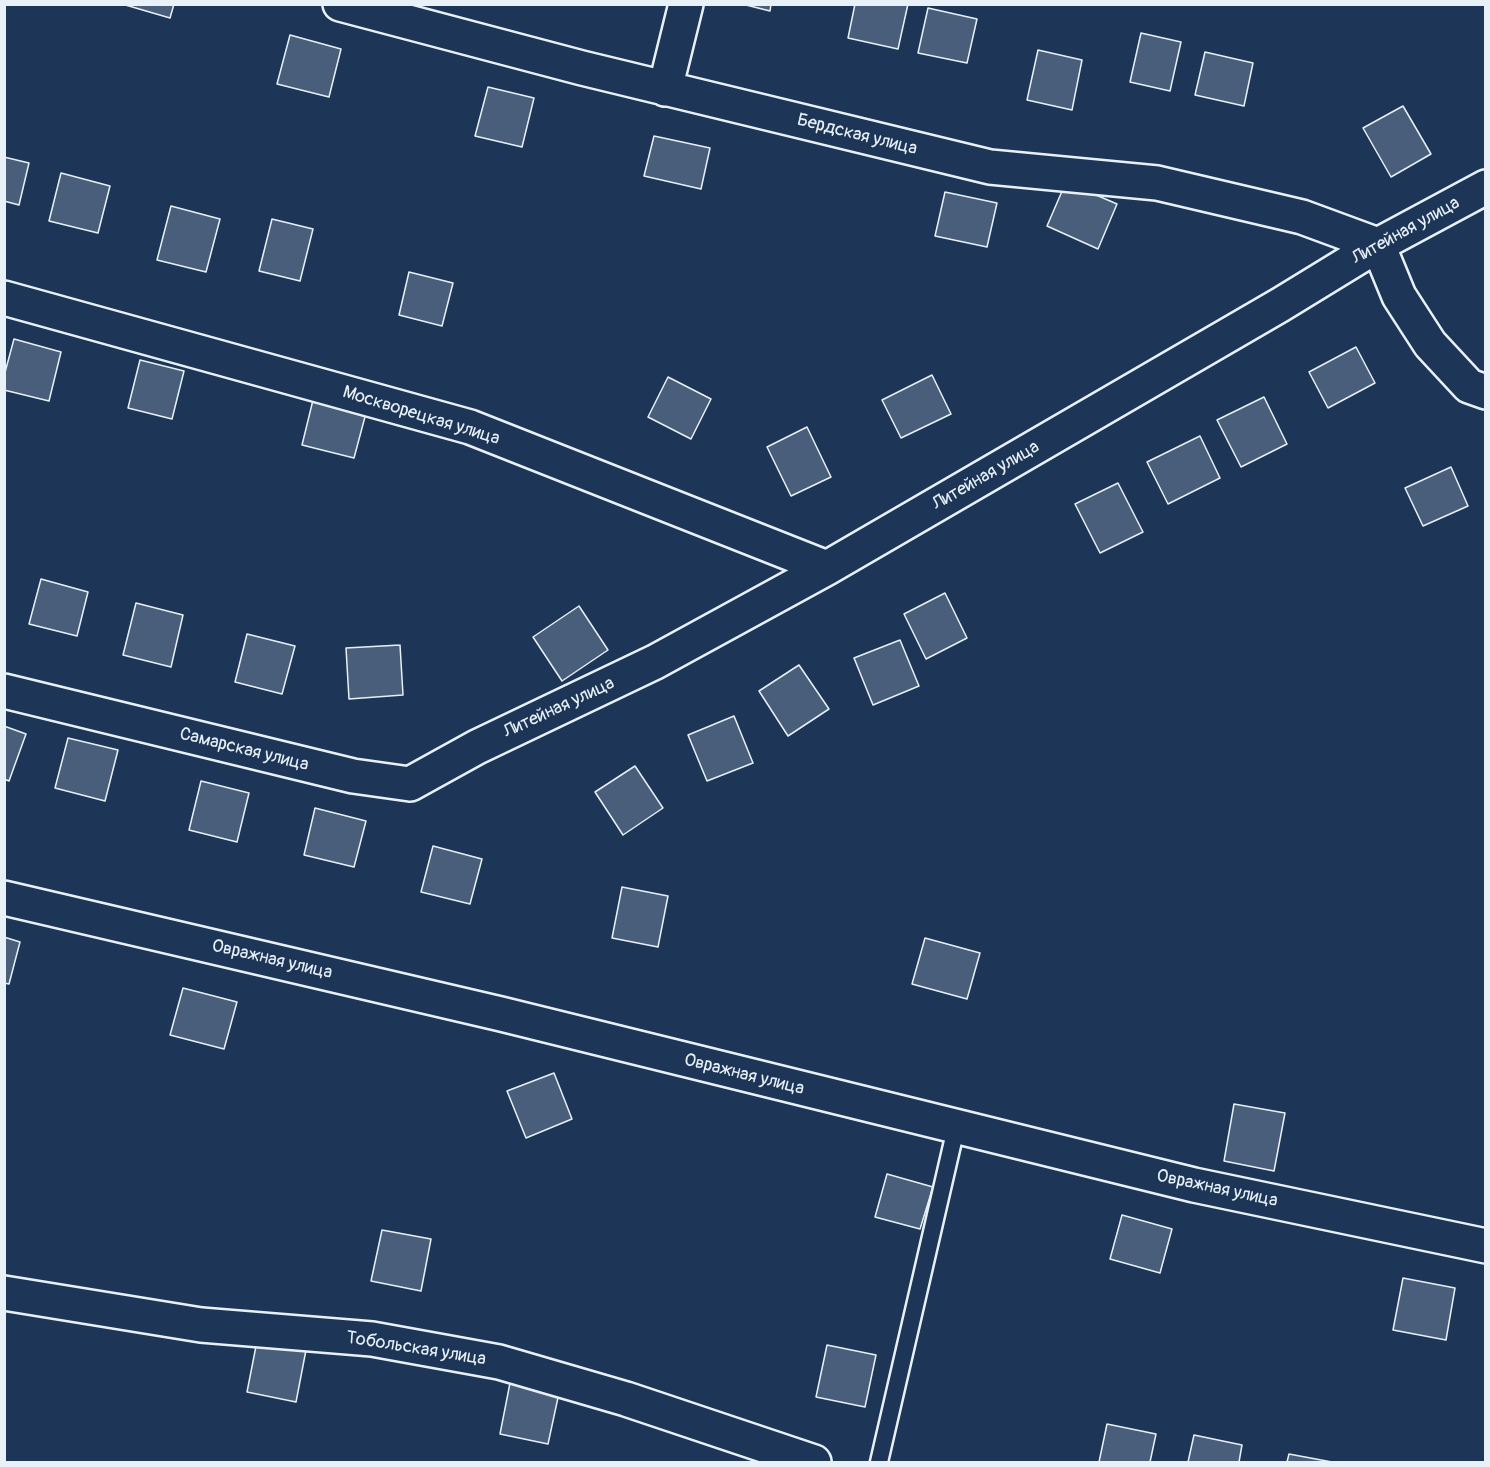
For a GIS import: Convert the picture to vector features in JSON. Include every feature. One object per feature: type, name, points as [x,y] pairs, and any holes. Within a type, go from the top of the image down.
[{"type":"street","name":"Бердская улица","points":[[340,4],[665,89],[990,167],[1157,183],[1302,217],[1378,244]]},
{"type":"street","points":[[665,89],[686,4]]},
{"type":"street","name":"Литейная улица","points":[[477,747],[655,662],[827,568],[1280,305],[1378,244],[1485,187]]},
{"type":"street","points":[[1378,244],[1399,296],[1430,344],[1469,386],[1485,392]]},
{"type":"street","name":"Москворецкая улица","points":[[4,298],[470,427],[827,568]]},
{"type":"street","name":"Самарская улица","points":[[4,692],[353,776],[410,784],[477,747]]},
{"type":"street","name":"Овражная улица","points":[[4,898],[501,1014],[1194,1185],[1485,1246]]},
{"type":"street","name":"Тобольская улица","points":[[4,1293],[201,1325],[372,1339],[499,1362],[626,1400],[814,1462]]},
{"type":"lane","points":[[879,1462],[956,1128]]},
{"type":"building","points":[[122,4],[174,4],[170,18]]},
{"type":"building","points":[[742,4],[771,4],[770,11]]},
{"type":"building","points":[[855,4],[908,4],[898,49],[848,38]]},
{"type":"building","points":[[928,8],[977,19],[967,63],[918,53]]},
{"type":"building","points":[[1141,33],[1181,42],[1170,91],[1130,82]]},
{"type":"building","points":[[290,35],[341,49],[329,97],[277,84]]},
{"type":"building","points":[[1038,50],[1082,60],[1072,110],[1027,100]]},
{"type":"building","points":[[1205,52],[1253,63],[1244,106],[1195,95]]},
{"type":"building","points":[[488,87],[534,98],[522,147],[475,136]]},
{"type":"building","points":[[1403,106],[1431,154],[1391,177],[1363,128]]},
{"type":"building","points":[[654,136],[710,148],[701,189],[644,176]]},
{"type":"building","points":[[4,157],[29,163],[19,205],[4,201]]},
{"type":"building","points":[[61,173],[110,186],[98,233],[49,221]]},
{"type":"building","points":[[1066,182],[1117,204],[1098,249],[1047,226]]},
{"type":"building","points":[[945,192],[997,203],[987,247],[935,236]]},
{"type":"building","points":[[171,206],[220,219],[206,272],[157,260]]},
{"type":"building","points":[[272,219],[313,229],[300,281],[259,271]]},
{"type":"building","points":[[409,272],[453,283],[442,326],[399,315]]},
{"type":"building","points":[[14,339],[61,352],[49,401],[4,390],[4,376]]},
{"type":"building","points":[[1356,347],[1375,383],[1328,408],[1309,372]]},
{"type":"building","points":[[140,360],[184,371],[172,419],[128,408]]},
{"type":"building","points":[[932,375],[951,414],[901,438],[882,400]]},
{"type":"building","points":[[668,377],[711,399],[691,439],[648,417]]},
{"type":"building","points":[[1264,397],[1287,444],[1241,467],[1217,420]]},
{"type":"building","points":[[313,400],[366,413],[354,458],[302,445]]},
{"type":"building","points":[[807,427],[831,477],[791,496],[767,447]]},
{"type":"building","points":[[1200,436],[1220,478],[1168,504],[1147,462]]},
{"type":"building","points":[[1451,467],[1468,506],[1423,526],[1405,488]]},
{"type":"building","points":[[1118,483],[1143,532],[1100,553],[1075,504]]},
{"type":"building","points":[[41,579],[88,592],[77,636],[29,624]]},
{"type":"building","points":[[945,593],[967,638],[926,659],[904,614]]},
{"type":"building","points":[[136,603],[183,615],[171,667],[123,655]]},
{"type":"building","points":[[579,606],[608,650],[562,681],[533,637]]},
{"type":"building","points":[[247,634],[295,646],[282,694],[235,682]]},
{"type":"building","points":[[900,640],[919,686],[873,705],[854,658]]},
{"type":"building","points":[[400,645],[403,695],[349,699],[346,648]]},
{"type":"building","points":[[799,665],[829,709],[788,736],[759,691]]},
{"type":"building","points":[[734,716],[753,763],[707,781],[688,735]]},
{"type":"building","points":[[4,726],[26,734],[9,781],[4,779]]},
{"type":"building","points":[[68,738],[118,750],[105,801],[55,788]]},
{"type":"building","points":[[635,766],[663,808],[623,835],[595,792]]},
{"type":"building","points":[[201,781],[249,793],[237,842],[189,830]]},
{"type":"building","points":[[315,808],[366,821],[354,867],[304,855]]},
{"type":"building","points":[[433,846],[482,859],[470,904],[421,892]]},
{"type":"building","points":[[622,887],[668,896],[658,947],[612,938]]},
{"type":"building","points":[[4,937],[20,942],[9,984],[4,983]]},
{"type":"building","points":[[925,938],[980,953],[967,999],[912,984]]},
{"type":"building","points":[[183,988],[237,1002],[224,1049],[170,1035]]},
{"type":"building","points":[[554,1073],[572,1119],[526,1138],[507,1091]]},
{"type":"building","points":[[1234,1104],[1285,1113],[1274,1171],[1224,1161]]},
{"type":"building","points":[[887,1174],[933,1187],[920,1229],[875,1217]]},
{"type":"building","points":[[1122,1215],[1172,1229],[1160,1273],[1110,1259]]},
{"type":"building","points":[[382,1230],[431,1239],[421,1291],[371,1281]]},
{"type":"building","points":[[1403,1278],[1455,1288],[1446,1340],[1393,1330]]},
{"type":"building","points":[[257,1341],[306,1350],[296,1402],[247,1392]]},
{"type":"building","points":[[827,1345],[876,1355],[865,1407],[816,1397]]},
{"type":"building","points":[[510,1383],[559,1393],[548,1444],[500,1434]]},
{"type":"building","points":[[1107,1424],[1156,1434],[1150,1462],[1099,1462]]},
{"type":"building","points":[[1194,1435],[1242,1445],[1239,1462],[1188,1462]]},
{"type":"building","points":[[1289,1454],[1332,1462],[1287,1462]]}]
